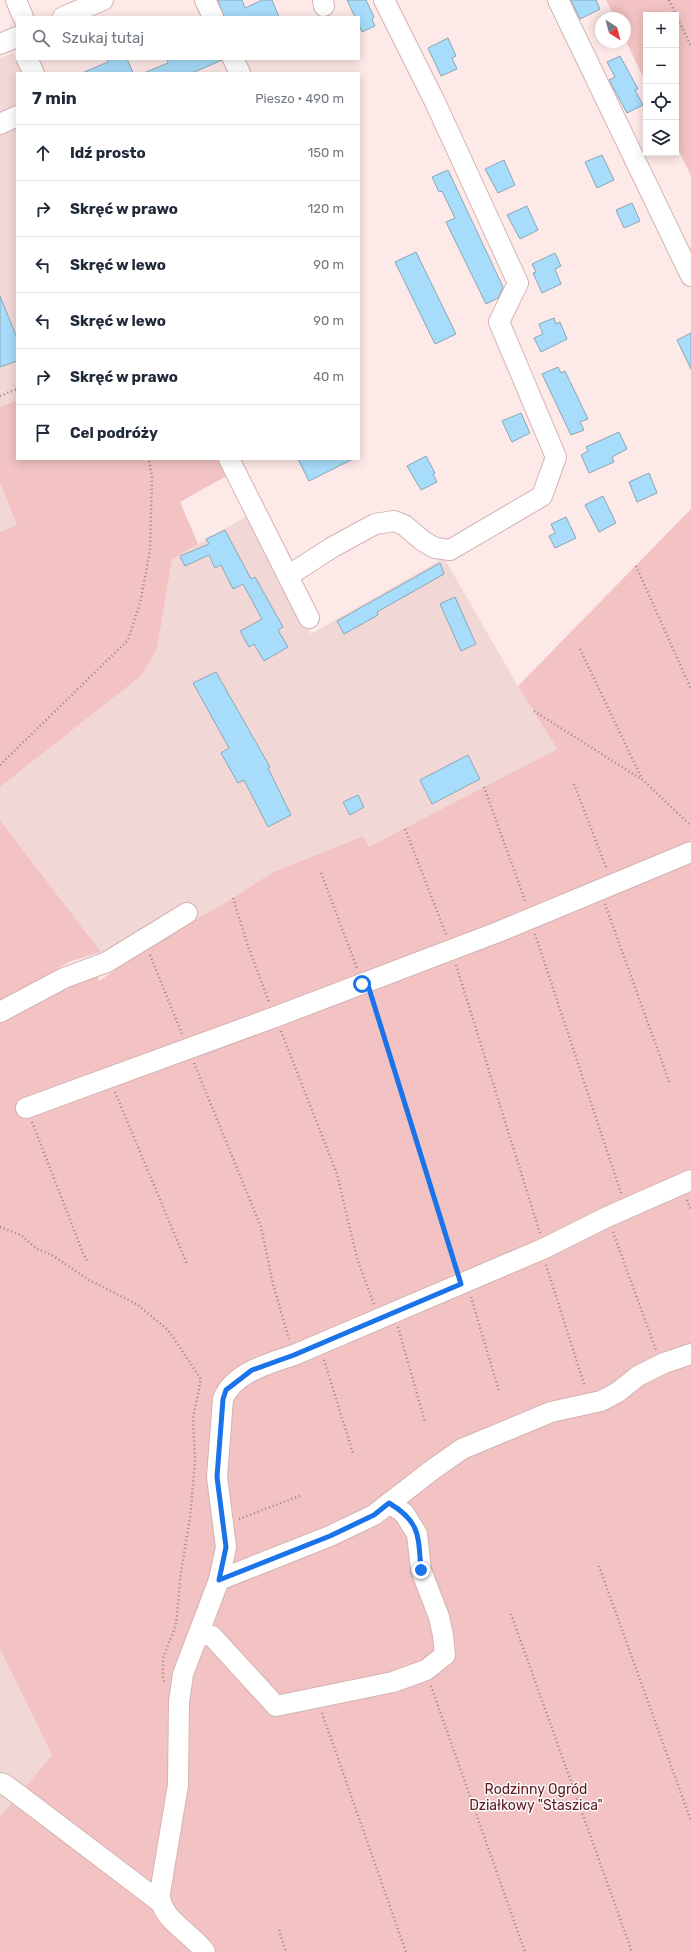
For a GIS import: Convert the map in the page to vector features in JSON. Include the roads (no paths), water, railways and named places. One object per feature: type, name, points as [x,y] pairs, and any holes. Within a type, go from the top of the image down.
[{"type":"street","points":[[16,0],[23,16]]},
{"type":"street","points":[[65,16],[104,0]]},
{"type":"street","points":[[206,0],[213,16]]},
{"type":"street","points":[[288,576],[331,548],[375,524],[394,521],[404,525],[423,541],[435,548],[450,550],[542,496],[556,457],[500,322],[518,283],[435,102],[384,0]]},
{"type":"street","points":[[558,0],[691,276]]},
{"type":"street","points":[[28,60],[34,72]]},
{"type":"street","points":[[234,60],[240,72]]},
{"type":"street","points":[[0,124],[16,116]]},
{"type":"street","points":[[230,460],[309,618]]},
{"type":"street","points":[[26,1108],[188,1050],[365,983],[691,852]]},
{"type":"street","points":[[0,1012],[64,978],[107,962],[187,913]]},
{"type":"street","points":[[160,1902],[178,1785],[179,1702],[183,1674],[219,1580],[226,1547],[217,1477],[223,1399],[226,1390],[252,1370],[294,1355],[543,1249],[626,1208],[691,1180]]},
{"type":"street","points":[[219,1580],[330,1536],[374,1515],[432,1470],[462,1450],[552,1412],[601,1401],[618,1392],[638,1376],[664,1363],[691,1354]]},
{"type":"street","points":[[199,1634],[212,1636],[276,1706],[393,1682],[426,1670],[445,1655],[444,1636],[439,1617],[421,1570],[418,1534],[404,1513],[389,1503]]},
{"type":"street","points":[[0,1783],[4,1784],[19,1795],[160,1902],[165,1912],[199,1943],[205,1952]]},
{"type":"park label","name":"Rodzinny Ogród Działkowy \"Staszica\"","points":[[536,1798]]}]
